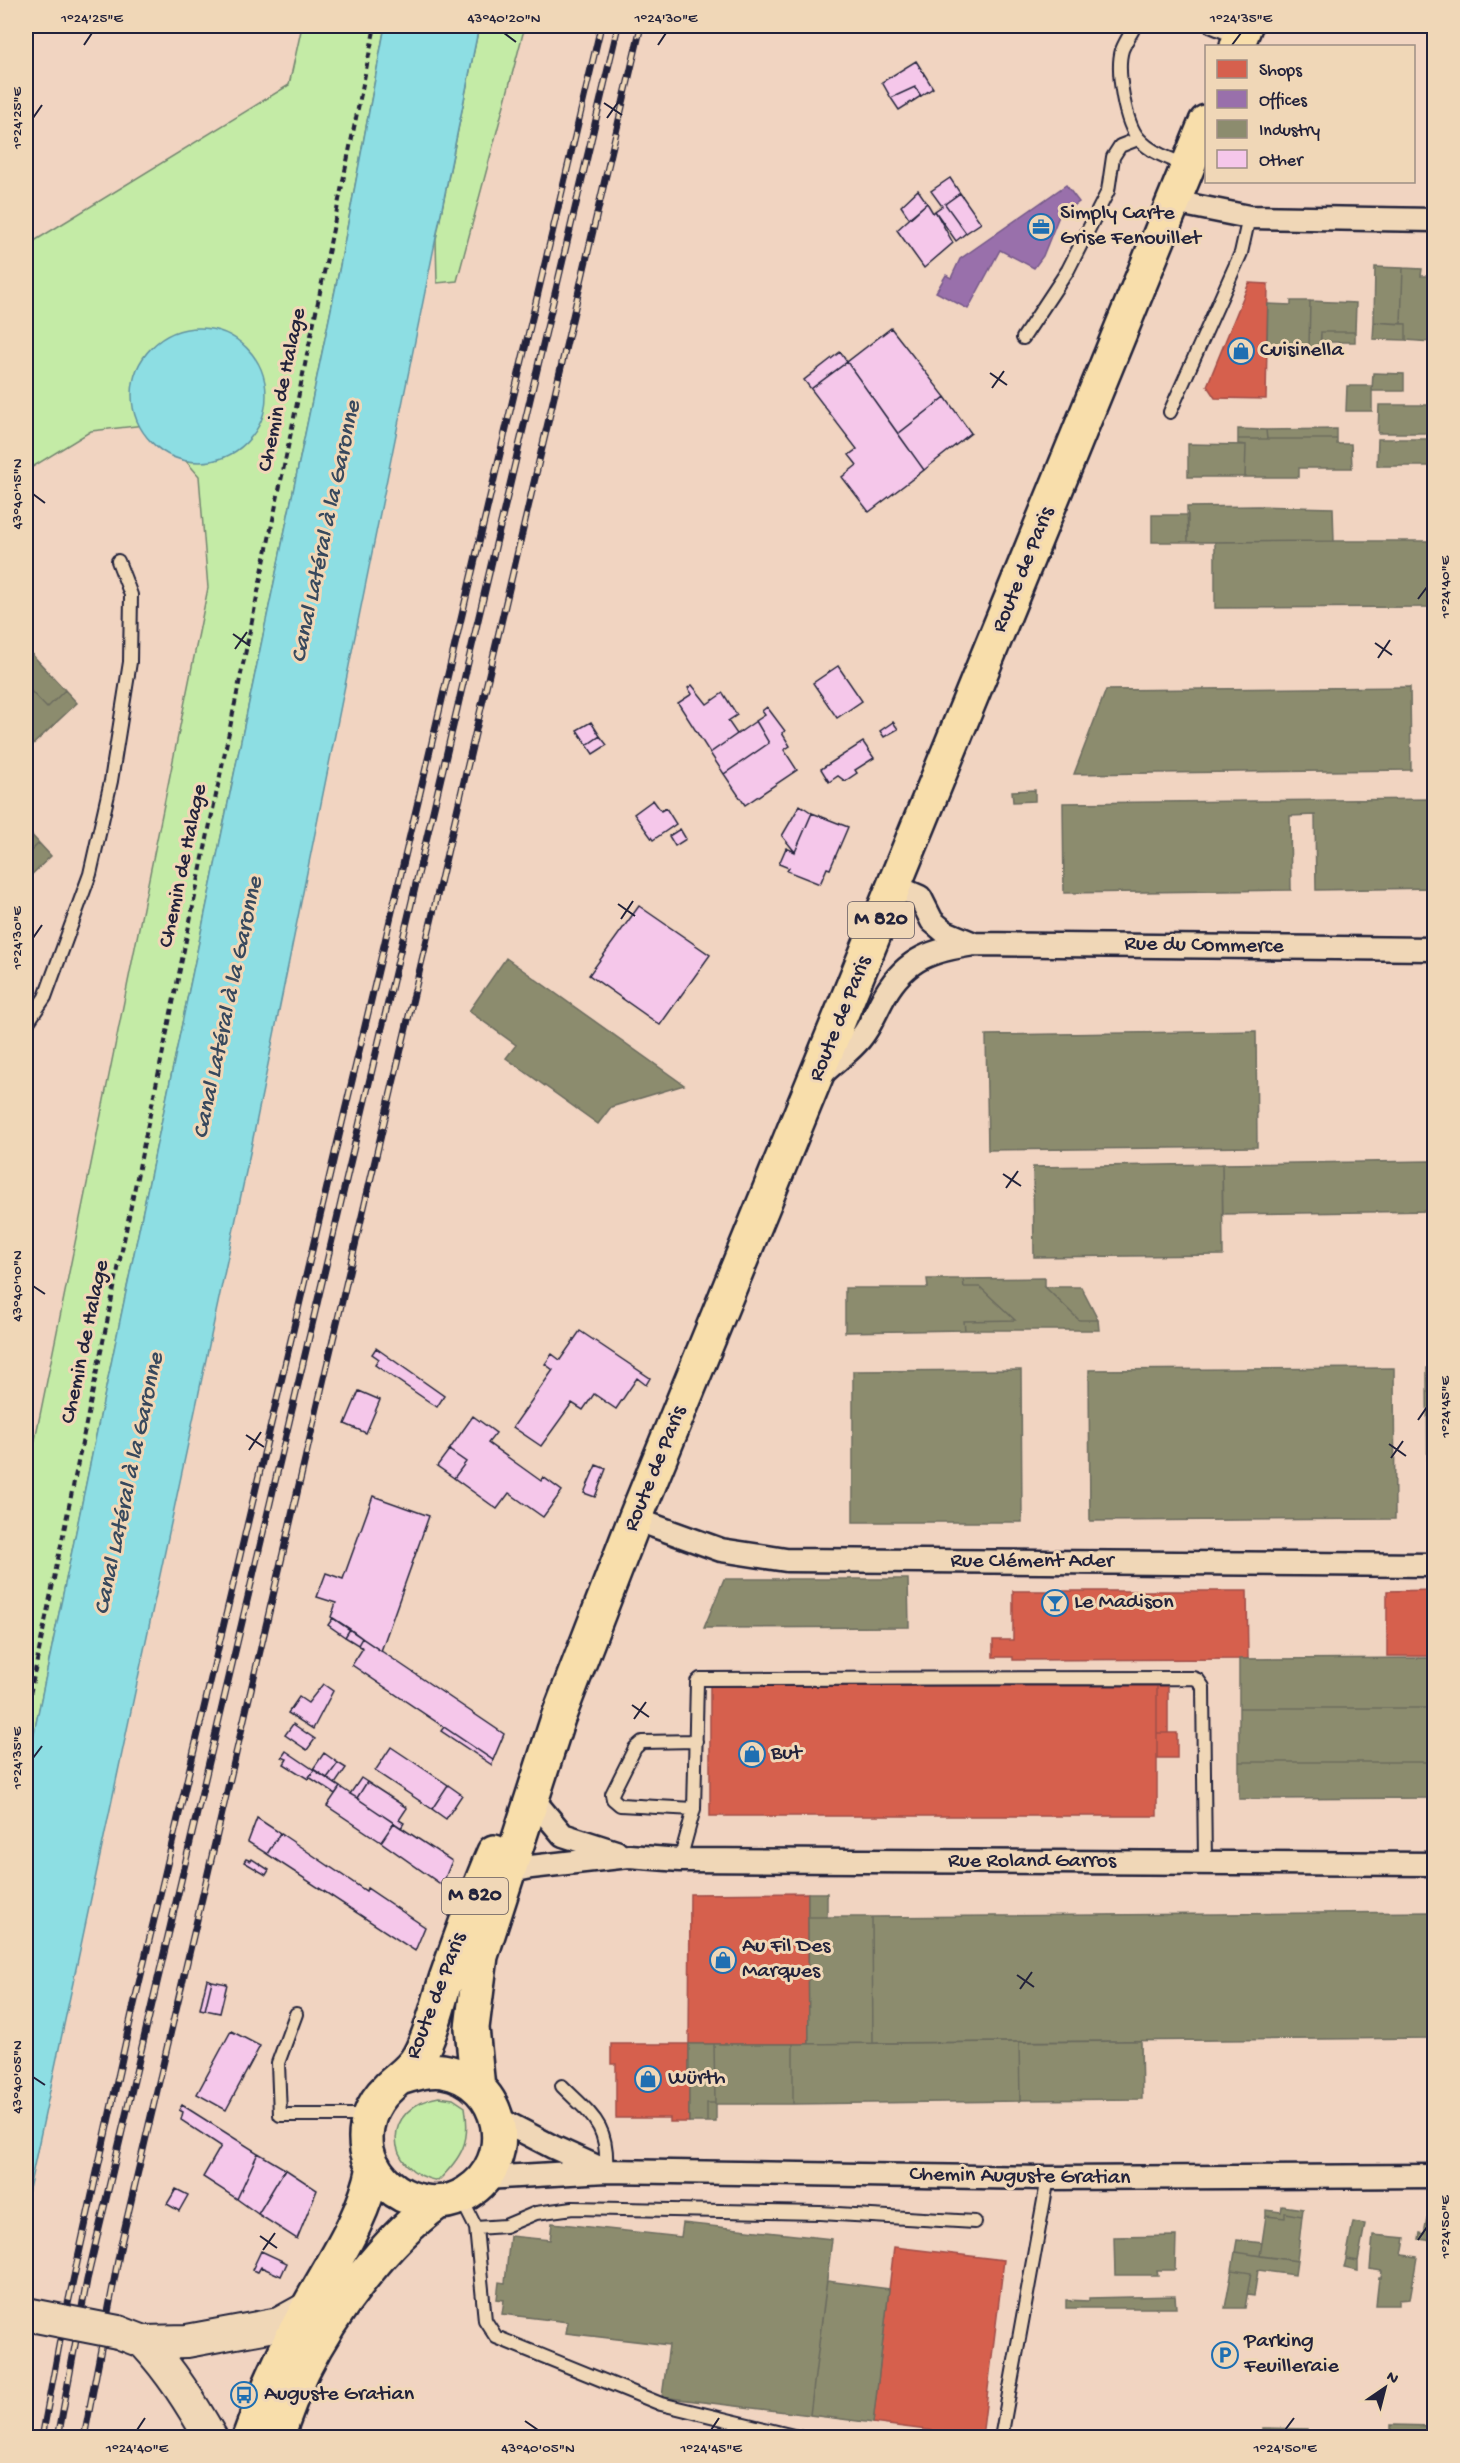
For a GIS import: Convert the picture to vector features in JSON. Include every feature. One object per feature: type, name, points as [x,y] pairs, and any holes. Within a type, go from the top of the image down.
[{"type":"main road","name":"Route de Paris","points":[[478,2088],[472,2028],[482,1956],[558,1718],[635,1519],[1205,125]]},
{"type":"main road","name":"Route de Paris","points":[[403,2077],[419,2056],[481,1882],[515,1800],[558,1718]]},
{"type":"main road","name":"Route de Paris","points":[[276,2438],[303,2371],[320,2339],[348,2298],[413,2220],[461,2193],[496,2160],[499,2139],[497,2118],[490,2102],[478,2088],[462,2076],[442,2071],[422,2071],[403,2077],[388,2087],[370,2115],[366,2133],[367,2151],[374,2168],[385,2183],[400,2194],[418,2201],[461,2193]]},
{"type":"main road","name":"Route de Paris","points":[[249,2438],[264,2394],[308,2308],[357,2221],[369,2190],[374,2168]]},
{"type":"main road","points":[[26,2314],[131,2337],[187,2340],[279,2324],[308,2308]]},
{"type":"main road","points":[[131,2337],[171,2372],[210,2438]]},
{"type":"street","points":[[1174,202],[1249,217],[1434,220]]},
{"type":"street","name":"Rue du Commerce","points":[[895,886],[920,897],[932,921],[945,932],[974,944]]},
{"type":"street","name":"Rue du Commerce","points":[[816,1079],[864,1034],[886,992],[906,969],[922,956],[940,949],[974,944],[1434,949]]},
{"type":"street","name":"Rue Clément Ader","points":[[635,1519],[721,1550],[786,1560],[1434,1565]]},
{"type":"street","name":"Rue Roland Garros","points":[[532,1798],[563,1835],[629,1856]]},
{"type":"street","name":"Rue Roland Garros","points":[[507,1872],[531,1867],[629,1856],[680,1860],[1434,1864]]},
{"type":"street","name":"Chemin Auguste Gratian","points":[[497,2118],[606,2171]]},
{"type":"street","name":"Chemin Auguste Gratian","points":[[461,2193],[606,2171],[1048,2178],[1434,2176]]},
{"type":"lane","points":[[1135,26],[1122,50],[1119,76],[1130,122],[1138,139],[1154,152],[1189,166]]},
{"type":"lane","points":[[1210,26],[1241,37]]},
{"type":"lane","points":[[1023,338],[1068,270],[1108,191],[1113,157],[1120,146],[1138,139]]},
{"type":"lane","points":[[1170,412],[1241,253],[1249,217]]},
{"type":"lane","points":[[26,1025],[45,997],[90,874],[111,780],[130,662],[131,596],[118,561]]},
{"type":"lane","points":[[680,1860],[694,1809],[697,1682],[700,1679],[1193,1678],[1198,1680],[1203,1687],[1205,1863]]},
{"type":"lane","points":[[694,1809],[620,1805],[616,1803],[612,1794],[635,1748],[642,1742],[696,1741]]},
{"type":"lane","points":[[296,2014],[278,2063],[280,2115],[370,2115]]},
{"type":"lane","points":[[561,2086],[598,2121],[607,2151],[606,2171]]},
{"type":"lane","points":[[1001,2438],[1048,2178]]},
{"type":"lane","points":[[461,2193],[476,2228],[485,2320],[496,2337],[661,2404],[802,2438]]},
{"type":"lane","points":[[476,2228],[505,2226],[536,2213],[573,2208],[820,2213],[975,2222]]},
{"type":"path","name":"Chemin de Halage","points":[[26,1714],[375,26]]},
{"type":"green space","points":[[302,26],[385,26],[339,271],[26,1772],[26,1484],[208,588],[199,476],[154,424],[91,431],[26,471],[26,246],[289,85]]},
{"type":"green space","points":[[479,26],[525,26],[457,281],[437,283],[436,239]]},
{"type":"green space","points":[[439,2097],[453,2099],[465,2107],[467,2130],[459,2156],[438,2181],[420,2175],[407,2164],[399,2152],[396,2138],[399,2125],[407,2112],[420,2103]]},
{"type":"water","name":"Canal Latéral à la Garonne","points":[[385,26],[479,26],[250,1153],[26,2203],[26,1771],[339,271]]},
{"type":"water","points":[[199,328],[225,333],[246,348],[261,369],[266,395],[261,421],[246,442],[225,457],[199,462],[173,457],[152,442],[137,421],[132,395],[137,369],[152,348],[173,333]]},
{"type":"building: Shops","points":[[1249,283],[1268,284],[1266,399],[1215,398],[1207,386]]},
{"type":"building: Shops","points":[[1434,1590],[1434,1656],[1387,1656],[1387,1591]]},
{"type":"building: Shops","points":[[1013,1591],[1247,1591],[1248,1659],[1013,1660],[1013,1657],[993,1657],[993,1640],[1013,1640]]},
{"type":"building: Shops","points":[[710,1686],[1157,1686],[1157,1816],[710,1816]]},
{"type":"building: Shops","points":[[1157,1686],[1168,1686],[1168,1733],[1157,1733]]},
{"type":"building: Shops","points":[[1157,1733],[1177,1733],[1177,1758],[1157,1758]]},
{"type":"building: Shops","points":[[808,1893],[809,2044],[689,2044],[690,1894]]},
{"type":"building: Shops","points":[[611,2044],[689,2044],[689,2122],[670,2122],[670,2118],[616,2118],[616,2064],[611,2064]]},
{"type":"building: Shops","points":[[894,2247],[1004,2260],[982,2437],[873,2423]]},
{"type":"building: Offices","points":[[1066,185],[1079,202],[1059,216],[1043,256],[1034,268],[1000,250],[968,309],[936,292],[946,275],[951,278],[960,259]]},
{"type":"building: Industry","points":[[1375,267],[1403,268],[1401,324],[1374,322]]},
{"type":"building: Industry","points":[[1403,268],[1422,269],[1421,276],[1434,276],[1431,342],[1406,340],[1406,324],[1401,324]]},
{"type":"building: Industry","points":[[1291,301],[1310,301],[1309,347],[1267,346],[1268,304],[1291,305]]},
{"type":"building: Industry","points":[[1310,301],[1356,303],[1355,332],[1321,332],[1320,348],[1309,347]]},
{"type":"building: Industry","points":[[1374,322],[1406,324],[1406,340],[1373,339]]},
{"type":"building: Industry","points":[[1321,332],[1355,332],[1355,342],[1321,342]]},
{"type":"building: Industry","points":[[1290,346],[1309,347],[1309,354],[1289,352]]},
{"type":"building: Industry","points":[[1373,373],[1404,374],[1404,391],[1372,391]]},
{"type":"building: Industry","points":[[1347,386],[1372,386],[1372,411],[1346,411]]},
{"type":"building: Industry","points":[[1379,405],[1434,405],[1434,433],[1378,433]]},
{"type":"building: Industry","points":[[1238,429],[1266,430],[1267,439],[1238,439]]},
{"type":"building: Industry","points":[[1337,429],[1337,439],[1267,439],[1266,430]]},
{"type":"building: Industry","points":[[1238,439],[1337,439],[1337,444],[1351,444],[1352,468],[1299,468],[1299,477],[1245,477],[1246,445],[1238,444]]},
{"type":"building: Industry","points":[[1378,439],[1434,439],[1434,466],[1377,466]]},
{"type":"building: Industry","points":[[1188,444],[1246,445],[1245,477],[1188,477]]},
{"type":"building: Industry","points":[[1187,507],[1333,508],[1334,541],[1188,542]]},
{"type":"building: Industry","points":[[1152,515],[1188,515],[1188,542],[1152,542]]},
{"type":"building: Industry","points":[[1434,541],[1434,607],[1215,608],[1215,542]]},
{"type":"building: Industry","points":[[26,648],[65,690],[47,708],[26,686]]},
{"type":"building: Industry","points":[[26,686],[47,708],[65,690],[77,703],[26,751]]},
{"type":"building: Industry","points":[[1410,687],[1411,770],[1074,774],[1106,690]]},
{"type":"building: Industry","points":[[1035,790],[1035,801],[1013,802],[1012,791]]},
{"type":"building: Industry","points":[[1434,799],[1434,888],[1316,890],[1315,815],[1290,816],[1291,890],[1064,893],[1063,803]]},
{"type":"building: Industry","points":[[26,829],[39,843],[26,856]]},
{"type":"building: Industry","points":[[39,843],[51,856],[26,880],[26,856]]},
{"type":"building: Industry","points":[[506,958],[684,1085],[611,1107],[598,1124],[506,1058],[516,1045],[469,1011]]},
{"type":"building: Industry","points":[[1256,1031],[1257,1147],[988,1150],[986,1035]]},
{"type":"building: Industry","points":[[1432,1161],[1433,1211],[1223,1214],[1222,1164]]},
{"type":"building: Industry","points":[[1222,1164],[1223,1255],[1034,1257],[1033,1167]]},
{"type":"building: Industry","points":[[1045,1278],[1045,1287],[1079,1320],[1098,1320],[1099,1330],[965,1330],[964,1321],[1015,1320],[980,1287],[964,1287],[963,1279]]},
{"type":"building: Industry","points":[[927,1279],[963,1279],[964,1287],[980,1287],[1015,1320],[964,1321],[965,1330],[845,1332],[845,1288],[928,1288]]},
{"type":"building: Industry","points":[[1045,1287],[1081,1287],[1098,1320],[1079,1320]]},
{"type":"building: Industry","points":[[1394,1368],[1395,1519],[1090,1521],[1089,1370]]},
{"type":"building: Industry","points":[[1427,1368],[1434,1368],[1434,1518],[1428,1518]]},
{"type":"building: Industry","points":[[1021,1370],[1022,1522],[853,1522],[853,1371]]},
{"type":"building: Industry","points":[[724,1579],[908,1579],[909,1627],[704,1628]]},
{"type":"building: Industry","points":[[1434,1658],[1434,1708],[1239,1708],[1239,1659]]},
{"type":"building: Industry","points":[[1239,1708],[1434,1708],[1434,1762],[1239,1762]]},
{"type":"building: Industry","points":[[1239,1762],[1434,1762],[1434,1798],[1239,1799]]},
{"type":"building: Industry","points":[[808,1893],[827,1893],[827,1917],[808,1917]]},
{"type":"building: Industry","points":[[1434,1912],[1434,2038],[873,2043],[872,1917]]},
{"type":"building: Industry","points":[[808,1917],[872,1917],[873,2043],[809,2044]]},
{"type":"building: Industry","points":[[1141,2041],[1142,2099],[1020,2100],[1019,2042]]},
{"type":"building: Industry","points":[[1019,2042],[1020,2101],[793,2104],[793,2044]]},
{"type":"building: Industry","points":[[689,2044],[714,2044],[715,2103],[707,2103],[707,2122],[689,2122]]},
{"type":"building: Industry","points":[[714,2044],[793,2044],[793,2104],[716,2104],[716,2122],[707,2122],[707,2103],[715,2103]]},
{"type":"building: Industry","points":[[1282,2206],[1303,2209],[1302,2216],[1285,2213],[1285,2218],[1266,2216],[1266,2210],[1281,2212]]},
{"type":"building: Industry","points":[[1285,2213],[1302,2216],[1297,2261],[1260,2256],[1266,2216],[1285,2218]]},
{"type":"building: Industry","points":[[1427,2218],[1434,2219],[1434,2241],[1419,2239],[1420,2233],[1424,2234]]},
{"type":"building: Industry","points":[[1353,2222],[1365,2224],[1358,2261],[1346,2259]]},
{"type":"building: Industry","points":[[552,2223],[681,2237],[683,2223],[832,2239],[810,2415],[662,2397],[669,2345],[566,2333],[568,2322],[502,2314],[504,2300],[497,2299],[499,2282],[505,2283],[510,2236],[550,2240]]},
{"type":"building: Industry","points":[[1373,2235],[1405,2238],[1402,2255],[1417,2257],[1410,2299],[1399,2300],[1399,2305],[1376,2305],[1382,2271],[1370,2269]]},
{"type":"building: Industry","points":[[1176,2236],[1175,2270],[1157,2270],[1158,2275],[1115,2275],[1114,2237]]},
{"type":"building: Industry","points":[[1237,2240],[1262,2243],[1260,2256],[1235,2252]]},
{"type":"building: Industry","points":[[1235,2252],[1297,2261],[1295,2275],[1258,2270],[1254,2296],[1247,2295],[1251,2273],[1232,2270]]},
{"type":"building: Industry","points":[[1346,2259],[1358,2261],[1358,2271],[1344,2268]]},
{"type":"building: Industry","points":[[1232,2270],[1251,2273],[1245,2308],[1225,2308]]},
{"type":"building: Industry","points":[[827,2281],[889,2289],[873,2423],[810,2415]]},
{"type":"building: Industry","points":[[1175,2296],[1176,2308],[1066,2308],[1066,2300],[1089,2301],[1089,2298]]},
{"type":"building: Industry","points":[[1391,2425],[1434,2426],[1434,2438],[1391,2438]]},
{"type":"building: Industry","points":[[1263,2428],[1307,2429],[1307,2438],[1263,2438]]},
{"type":"building: Other","points":[[916,61],[933,88],[921,96],[915,87],[891,98],[882,82]]},
{"type":"building: Other","points":[[915,87],[921,96],[899,110],[891,98]]},
{"type":"building: Other","points":[[950,178],[960,193],[945,204],[966,233],[956,241],[935,211],[942,206],[931,191]]},
{"type":"building: Other","points":[[918,190],[927,203],[909,218],[901,206]]},
{"type":"building: Other","points":[[960,193],[981,223],[966,233],[945,204]]},
{"type":"building: Other","points":[[927,203],[933,213],[935,211],[953,243],[924,268],[897,230]]},
{"type":"building: Other","points":[[891,328],[945,397],[898,434],[847,362]]},
{"type":"building: Other","points":[[840,352],[847,362],[811,389],[804,380]]},
{"type":"building: Other","points":[[847,362],[924,470],[869,512],[842,477],[857,465],[849,455],[857,449],[811,389]]},
{"type":"building: Other","points":[[945,397],[971,433],[924,470],[898,434]]},
{"type":"building: Other","points":[[838,666],[862,701],[837,718],[813,683]]},
{"type":"building: Other","points":[[692,685],[707,704],[723,693],[737,715],[728,721],[737,734],[710,753],[678,703],[692,694],[688,688]]},
{"type":"building: Other","points":[[767,707],[785,731],[782,733],[790,746],[784,750],[797,770],[745,805],[724,774],[769,743],[756,721],[765,715],[762,711]]},
{"type":"building: Other","points":[[756,721],[769,743],[724,774],[710,753]]},
{"type":"building: Other","points":[[591,722],[600,736],[587,745],[577,730]]},
{"type":"building: Other","points":[[893,722],[898,729],[884,737],[880,731]]},
{"type":"building: Other","points":[[600,736],[607,745],[593,754],[587,745]]},
{"type":"building: Other","points":[[863,742],[874,758],[855,770],[857,773],[845,781],[838,776],[829,782],[821,769]]},
{"type":"building: Other","points":[[653,800],[661,811],[666,808],[676,824],[653,840],[634,814]]},
{"type":"building: Other","points":[[800,805],[812,813],[795,852],[782,836]]},
{"type":"building: Other","points":[[812,813],[848,827],[830,869],[827,868],[820,884],[787,871],[789,868],[779,864],[786,848],[795,852]]},
{"type":"building: Other","points":[[680,829],[686,839],[675,846],[669,836]]},
{"type":"building: Other","points":[[639,906],[710,955],[660,1025],[589,975]]},
{"type":"building: Other","points":[[580,1331],[650,1378],[646,1385],[637,1378],[616,1409],[594,1394],[583,1410],[572,1403],[541,1446],[513,1427],[553,1370],[545,1364],[552,1354],[560,1360]]},
{"type":"building: Other","points":[[376,1348],[444,1396],[437,1407],[375,1365],[379,1359],[372,1354]]},
{"type":"building: Other","points":[[359,1391],[380,1400],[366,1433],[345,1424]]},
{"type":"building: Other","points":[[473,1416],[496,1433],[488,1443],[541,1481],[543,1477],[562,1491],[543,1517],[509,1493],[497,1509],[454,1478],[466,1462],[449,1450]]},
{"type":"building: Other","points":[[449,1450],[466,1462],[454,1478],[437,1466]]},
{"type":"building: Other","points":[[596,1465],[606,1469],[595,1497],[584,1493]]},
{"type":"building: Other","points":[[373,1496],[429,1516],[381,1651],[331,1617],[336,1603],[317,1597],[326,1573],[343,1579]]},
{"type":"building: Other","points":[[333,1618],[350,1629],[345,1637],[328,1625]]},
{"type":"building: Other","points":[[350,1629],[362,1638],[358,1645],[345,1637]]},
{"type":"building: Other","points":[[362,1638],[504,1734],[493,1760],[352,1665],[363,1648],[358,1645]]},
{"type":"building: Other","points":[[323,1684],[333,1691],[313,1729],[288,1713],[299,1697],[308,1703]]},
{"type":"building: Other","points":[[293,1724],[315,1739],[307,1750],[285,1735]]},
{"type":"building: Other","points":[[444,1727],[493,1760],[492,1765],[441,1731]]},
{"type":"building: Other","points":[[391,1747],[448,1785],[432,1809],[375,1771]]},
{"type":"building: Other","points":[[286,1751],[314,1770],[308,1779],[284,1764],[287,1759],[282,1757]]},
{"type":"building: Other","points":[[324,1753],[338,1763],[327,1778],[313,1769]]},
{"type":"building: Other","points":[[338,1763],[346,1768],[335,1784],[327,1778]]},
{"type":"building: Other","points":[[314,1770],[340,1787],[335,1794],[309,1777]]},
{"type":"building: Other","points":[[361,1778],[367,1782],[357,1798],[350,1794]]},
{"type":"building: Other","points":[[367,1782],[407,1808],[399,1820],[404,1823],[401,1828],[357,1798]]},
{"type":"building: Other","points":[[448,1785],[462,1795],[446,1819],[432,1809]]},
{"type":"building: Other","points":[[340,1787],[394,1823],[381,1842],[327,1806]]},
{"type":"building: Other","points":[[257,1818],[280,1833],[267,1854],[248,1842]]},
{"type":"building: Other","points":[[394,1823],[452,1861],[442,1885],[381,1842]]},
{"type":"building: Other","points":[[280,1833],[366,1891],[367,1888],[425,1927],[415,1951],[267,1854]]},
{"type":"building: Other","points":[[246,1859],[251,1861],[252,1859],[269,1870],[266,1875],[244,1862]]},
{"type":"building: Other","points":[[207,1979],[212,1981],[205,2010],[200,2009]]},
{"type":"building: Other","points":[[212,1981],[227,1984],[220,2013],[205,2010]]},
{"type":"building: Other","points":[[231,2031],[260,2046],[226,2110],[197,2094]]},
{"type":"building: Other","points":[[182,2105],[258,2153],[237,2199],[203,2177],[221,2146],[181,2120],[183,2112],[179,2110]]},
{"type":"building: Other","points":[[258,2153],[285,2169],[258,2214],[237,2199]]},
{"type":"building: Other","points":[[285,2169],[317,2190],[297,2239],[258,2214]]},
{"type":"building: Other","points":[[176,2189],[188,2195],[179,2211],[167,2204]]},
{"type":"building: Other","points":[[261,2251],[287,2263],[281,2276],[261,2267],[258,2272],[252,2270]]},
{"type":"railway","points":[[42,2438],[60,2340],[132,2013],[601,26]]},
{"type":"railway","points":[[58,2438],[87,2280],[618,26]]},
{"type":"railway","points":[[84,2438],[121,2244],[641,26]]},
{"type":"place","name":"Simply Carte Grise Fenouillet","points":[[1041,227]]},
{"type":"place","name":"Cuisinella","points":[[1241,351]]},
{"type":"place","name":"Le Madison","points":[[1055,1603]]},
{"type":"place","name":"But","points":[[752,1754]]},
{"type":"place","name":"Au Fil Des Marques","points":[[723,1960]]},
{"type":"place","name":"Würth","points":[[648,2079]]},
{"type":"place","name":"Parking Feuilleraie","points":[[1225,2355]]},
{"type":"place","name":"Auguste Gratian","points":[[244,2395]]}]
